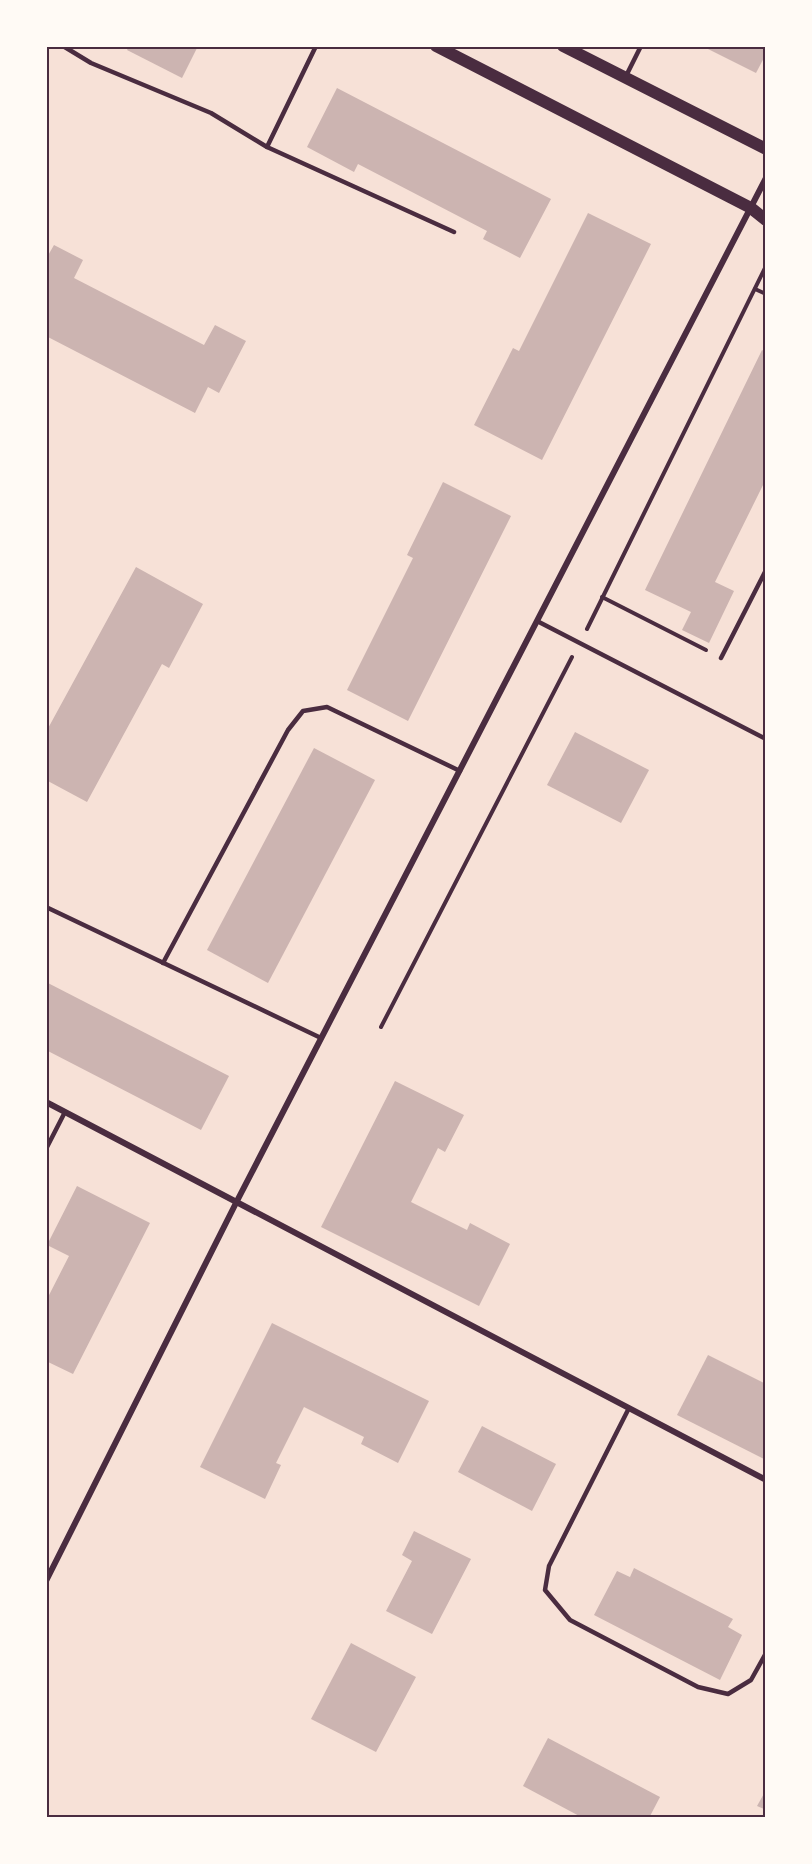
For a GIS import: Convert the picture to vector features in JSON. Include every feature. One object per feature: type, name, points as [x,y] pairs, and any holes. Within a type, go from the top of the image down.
[{"type":"main road","points":[[436,46],[751,208],[765,220]]},
{"type":"main road","points":[[564,46],[765,148]]},
{"type":"street","points":[[46,1581],[237,1201],[765,178]]},
{"type":"street","points":[[46,1102],[765,1480]]},
{"type":"lane","points":[[63,46],[91,63],[211,113],[267,147],[454,232]]},
{"type":"lane","points":[[267,147],[316,46]]},
{"type":"lane","points":[[625,78],[641,46]]},
{"type":"lane","points":[[721,658],[765,570]]},
{"type":"lane","points":[[537,621],[765,739]]},
{"type":"lane","points":[[163,963],[288,730],[303,711],[327,707],[460,771]]},
{"type":"lane","points":[[46,907],[321,1038]]},
{"type":"lane","points":[[46,1149],[65,1112]]},
{"type":"lane","points":[[629,1408],[549,1566],[545,1590],[570,1620],[698,1687],[728,1694],[751,1680],[765,1653]]},
{"type":"path","points":[[755,289],[765,294]]},
{"type":"path","points":[[602,597],[721,658]]},
{"type":"building","points":[[129,46],[198,46],[182,78],[127,50]]},
{"type":"building","points":[[702,46],[766,46],[766,54],[756,73]]},
{"type":"building","points":[[337,88],[551,199],[520,258],[483,239],[487,231],[358,164],[354,172],[307,147]]},
{"type":"building","points":[[588,213],[651,244],[542,460],[474,425],[513,348],[519,351]]},
{"type":"building","points":[[54,245],[83,260],[74,278],[204,345],[215,325],[246,341],[219,393],[208,387],[195,413],[46,336],[46,259]]},
{"type":"building","points":[[762,350],[766,352],[766,479],[715,582],[734,591],[709,643],[682,630],[691,612],[645,590]]},
{"type":"building","points":[[443,482],[511,516],[408,721],[347,690],[413,558],[407,555]]},
{"type":"building","points":[[136,567],[203,604],[169,668],[162,664],[87,802],[46,780],[46,732]]},
{"type":"building","points":[[575,732],[649,770],[621,823],[547,785]]},
{"type":"building","points":[[314,748],[375,780],[268,983],[207,950]]},
{"type":"building","points":[[46,982],[229,1076],[201,1130],[46,1050]]},
{"type":"building","points":[[395,1081],[464,1115],[445,1152],[438,1148],[411,1202],[467,1230],[470,1223],[510,1244],[479,1306],[321,1227]]},
{"type":"building","points":[[77,1186],[150,1223],[73,1374],[46,1361],[46,1301],[69,1256],[47,1245]]},
{"type":"building","points":[[272,1323],[429,1401],[398,1463],[361,1444],[364,1437],[304,1407],[276,1463],[281,1465],[265,1499],[200,1467]]},
{"type":"building","points":[[708,1355],[766,1384],[766,1460],[677,1415]]},
{"type":"building","points":[[482,1426],[556,1464],[532,1511],[458,1472]]},
{"type":"building","points":[[414,1531],[471,1559],[432,1634],[386,1611],[412,1561],[402,1555]]},
{"type":"building","points":[[634,1568],[733,1619],[728,1627],[742,1635],[720,1680],[594,1615],[617,1571],[630,1577]]},
{"type":"building","points":[[351,1643],[416,1677],[376,1752],[311,1719]]},
{"type":"building","points":[[548,1738],[660,1797],[649,1818],[583,1818],[523,1786]]},
{"type":"building","points":[[766,1790],[766,1810],[757,1806]]}]
